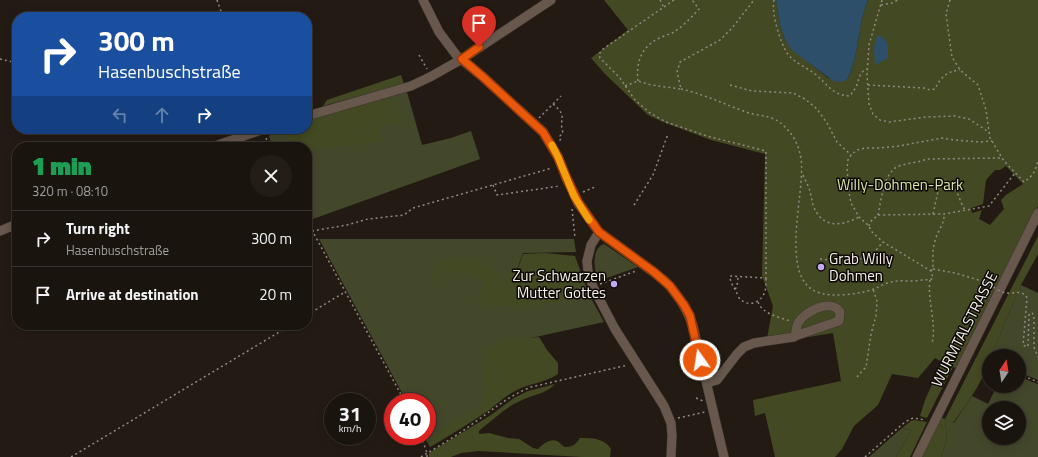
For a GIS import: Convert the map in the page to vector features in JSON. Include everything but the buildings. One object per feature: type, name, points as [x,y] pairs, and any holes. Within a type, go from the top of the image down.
[{"type":"street","points":[[423,0],[439,32],[449,46],[543,132],[562,165],[574,196],[592,224],[599,232],[645,265],[670,286],[684,305],[690,316],[724,457]]},
{"type":"street","points":[[312,115],[411,86],[430,77],[462,59],[515,22],[551,0]]},
{"type":"street","points":[[227,142],[251,134]]},
{"type":"street","name":"WURMTALSTRASSE","points":[[916,457],[1038,213]]},
{"type":"street","points":[[0,231],[12,226]]},
{"type":"street","points":[[599,232],[591,245],[588,261],[588,271],[593,287],[615,329],[664,406],[670,420],[672,435],[671,457]]},
{"type":"street","points":[[707,383],[717,380],[736,354],[744,347],[754,343],[794,337],[839,321],[840,312],[837,308],[830,305],[818,308],[801,320],[798,324],[795,336]]},
{"type":"path","points":[[217,0],[221,12]]},
{"type":"path","points":[[660,0],[664,8]]},
{"type":"path","points":[[674,0],[618,38],[599,54],[600,58],[620,78],[635,100],[650,113],[666,122],[708,136],[766,151],[766,278],[765,291],[761,300],[758,302],[745,302],[740,299],[730,282],[730,276],[766,278]]},
{"type":"path","points":[[638,81],[636,70],[640,58],[646,48],[654,41],[674,32],[699,9],[692,0]]},
{"type":"path","points":[[681,89],[676,72],[680,62],[720,40],[732,28],[754,0]]},
{"type":"path","points":[[774,0],[773,5],[775,18],[788,54],[798,63],[815,74],[831,91],[850,96],[856,86],[860,74],[863,70],[867,69]]},
{"type":"path","points":[[882,0],[869,45],[867,69],[869,104],[873,114],[880,120],[889,122],[931,117],[955,116],[969,118],[990,134]]},
{"type":"path","points":[[881,5],[898,0]]},
{"type":"path","points":[[950,0],[946,14],[952,57],[960,70],[978,85],[986,110],[992,141],[1002,158],[1024,182],[1036,170],[1038,160]]},
{"type":"path","points":[[419,55],[430,77]]},
{"type":"path","points":[[0,59],[12,62]]},
{"type":"path","points":[[868,85],[924,88],[930,90],[935,89],[942,77],[948,73],[960,70]]},
{"type":"path","points":[[625,86],[638,81],[651,86],[692,91],[750,113],[774,119],[782,124],[795,138],[802,159],[796,257],[798,270],[804,283],[816,292],[841,295],[872,289],[888,282],[930,280]]},
{"type":"path","points":[[730,86],[752,90],[793,93],[805,99],[817,109],[837,142],[851,155]]},
{"type":"path","points":[[534,124],[561,96]]},
{"type":"path","points":[[553,104],[562,112],[563,117],[561,126],[563,133],[560,136],[561,140],[553,147]]},
{"type":"path","points":[[634,205],[653,175],[668,134]]},
{"type":"path","points":[[992,141],[980,142],[942,138],[899,146],[865,148],[857,150],[848,160],[847,168],[851,203],[859,217],[884,242],[932,270],[985,282],[1006,293],[1022,293],[1026,296],[1023,344],[1028,345],[1029,315],[1032,313],[1034,315],[1034,347],[1038,357]]},
{"type":"path","points":[[869,226],[870,222],[878,214],[886,182],[892,170],[898,166],[927,159],[1002,158]]},
{"type":"path","points":[[400,393],[312,231],[347,225],[368,218],[404,215],[413,208],[562,165]]},
{"type":"path","points":[[878,214],[944,214],[989,206],[1015,173]]},
{"type":"path","points":[[802,174],[818,215],[824,221],[833,224],[841,224],[850,222],[859,217]]},
{"type":"path","points":[[933,214],[939,187],[937,183],[941,181],[951,182],[965,210]]},
{"type":"path","points":[[493,185],[497,195],[569,184]]},
{"type":"path","points":[[574,196],[595,187]]},
{"type":"path","points":[[572,209],[575,238]]},
{"type":"path","points":[[932,344],[934,334],[928,289],[932,278],[932,252],[937,233],[942,226],[944,214]]},
{"type":"path","points":[[820,259],[849,262],[871,256],[884,242]]},
{"type":"path","points":[[593,287],[642,268],[645,265]]},
{"type":"path","points":[[735,289],[737,287],[738,277]]},
{"type":"path","points":[[857,377],[866,367],[871,334],[876,316],[877,301],[872,289]]},
{"type":"path","points":[[312,312],[345,292]]},
{"type":"path","points":[[758,302],[760,308],[764,311],[789,320]]},
{"type":"path","points":[[71,457],[283,330]]},
{"type":"path","points":[[420,457],[469,427],[508,398],[531,387],[636,363]]},
{"type":"path","points":[[1026,377],[1038,382]]},
{"type":"path","points":[[686,417],[700,413]]},
{"type":"path","points":[[865,457],[905,422],[913,418],[933,422]]},
{"type":"path","points":[[424,445],[427,457]]},
{"type":"green space","name":"Willy-Dohmen-Park","points":[[604,0],[776,0],[780,25],[785,40],[793,50],[828,78],[847,80],[854,61],[864,10],[868,0],[1038,0],[1038,206],[956,368],[953,367],[927,418],[920,416],[925,400],[942,362],[935,358],[918,378],[892,374],[878,405],[854,426],[842,449],[835,457],[775,457],[765,413],[755,416],[753,400],[841,381],[833,333],[766,344],[773,306],[762,276],[765,154],[711,140],[648,115],[605,74],[591,58],[628,30]],"holes":[[[1006,166],[1023,184],[1001,200],[1004,209],[990,225],[979,219],[982,210],[972,213],[971,208],[983,204],[986,180],[995,170],[1000,170]]]},
{"type":"green space","points":[[401,75],[404,84],[323,106],[327,100]]},
{"type":"green space","points":[[407,92],[422,145],[451,138],[471,131],[480,159],[312,219],[312,142],[271,142],[269,137],[270,134],[312,134],[312,119]]},
{"type":"green space","points":[[386,98],[388,102],[394,103],[402,118],[399,124],[383,125],[380,131],[381,141],[312,150],[312,142],[285,142],[288,134],[312,134],[312,119]]},
{"type":"green space","points":[[1038,236],[1038,254],[1021,285],[994,349],[982,349],[981,381],[953,423],[945,419]]},
{"type":"green space","points":[[319,239],[574,239],[576,252],[523,253],[516,272],[587,291],[604,322],[494,346],[491,409],[436,443],[436,393],[402,393]]},
{"type":"green space","points":[[604,244],[638,267],[598,281],[595,272],[595,255],[600,246]]},
{"type":"green space","points":[[545,253],[575,256],[589,295],[524,307],[481,305],[478,299],[485,282],[478,276],[466,273],[442,271],[438,282],[435,283],[431,278],[442,261],[457,259],[477,260],[484,262],[498,273],[508,290],[508,272],[517,271],[523,254]]},
{"type":"green space","points":[[1021,285],[1038,293],[1038,380],[1026,375],[1026,349],[994,349]]},
{"type":"green space","points":[[539,337],[547,350],[558,363],[558,374],[548,379],[520,388],[511,393],[493,407],[436,443],[436,435],[440,430],[473,412],[484,399],[484,371],[487,349],[493,345],[505,341]]},
{"type":"green space","points":[[1026,379],[1038,384],[1038,457],[941,457],[947,440],[945,419],[954,423],[972,396],[982,401],[982,445],[1026,445],[1026,401],[990,401],[994,393],[1026,393]]},
{"type":"green space","points":[[555,384],[548,390],[510,406],[482,428],[479,431],[479,434],[489,433],[519,439],[533,448],[538,449],[544,443],[552,440],[565,447],[574,445],[580,438],[594,439],[602,441],[608,445],[611,449],[610,457],[582,457],[479,451],[461,453],[451,457],[429,457],[429,453],[491,415],[514,398],[528,391]]},
{"type":"green space","points":[[940,417],[945,419],[947,440],[941,457],[921,457]]},
{"type":"green space","points":[[914,420],[927,422],[910,457],[896,457],[911,430],[902,428]]},
{"type":"green space","points":[[902,428],[911,430],[896,457],[869,457]]},
{"type":"water","points":[[776,0],[868,0],[864,10],[854,61],[847,80],[841,82],[833,81],[793,51],[785,40],[780,25]]},
{"type":"water","points":[[877,36],[884,38],[887,43],[888,58],[875,65],[874,46]]},
{"type":"slow traffic","points":[[552,145],[562,165],[574,196],[589,220]]},
{"type":"place","name":"Grab Willy Dohmen","points":[[821,267]]},
{"type":"place","name":"Zur Schwarzen Mutter Gottes","points":[[614,284]]},
{"type":"route","points":[[479,47],[462,59],[543,132],[562,165],[578,202],[599,232],[654,272],[670,286],[690,316],[700,360]]}]
